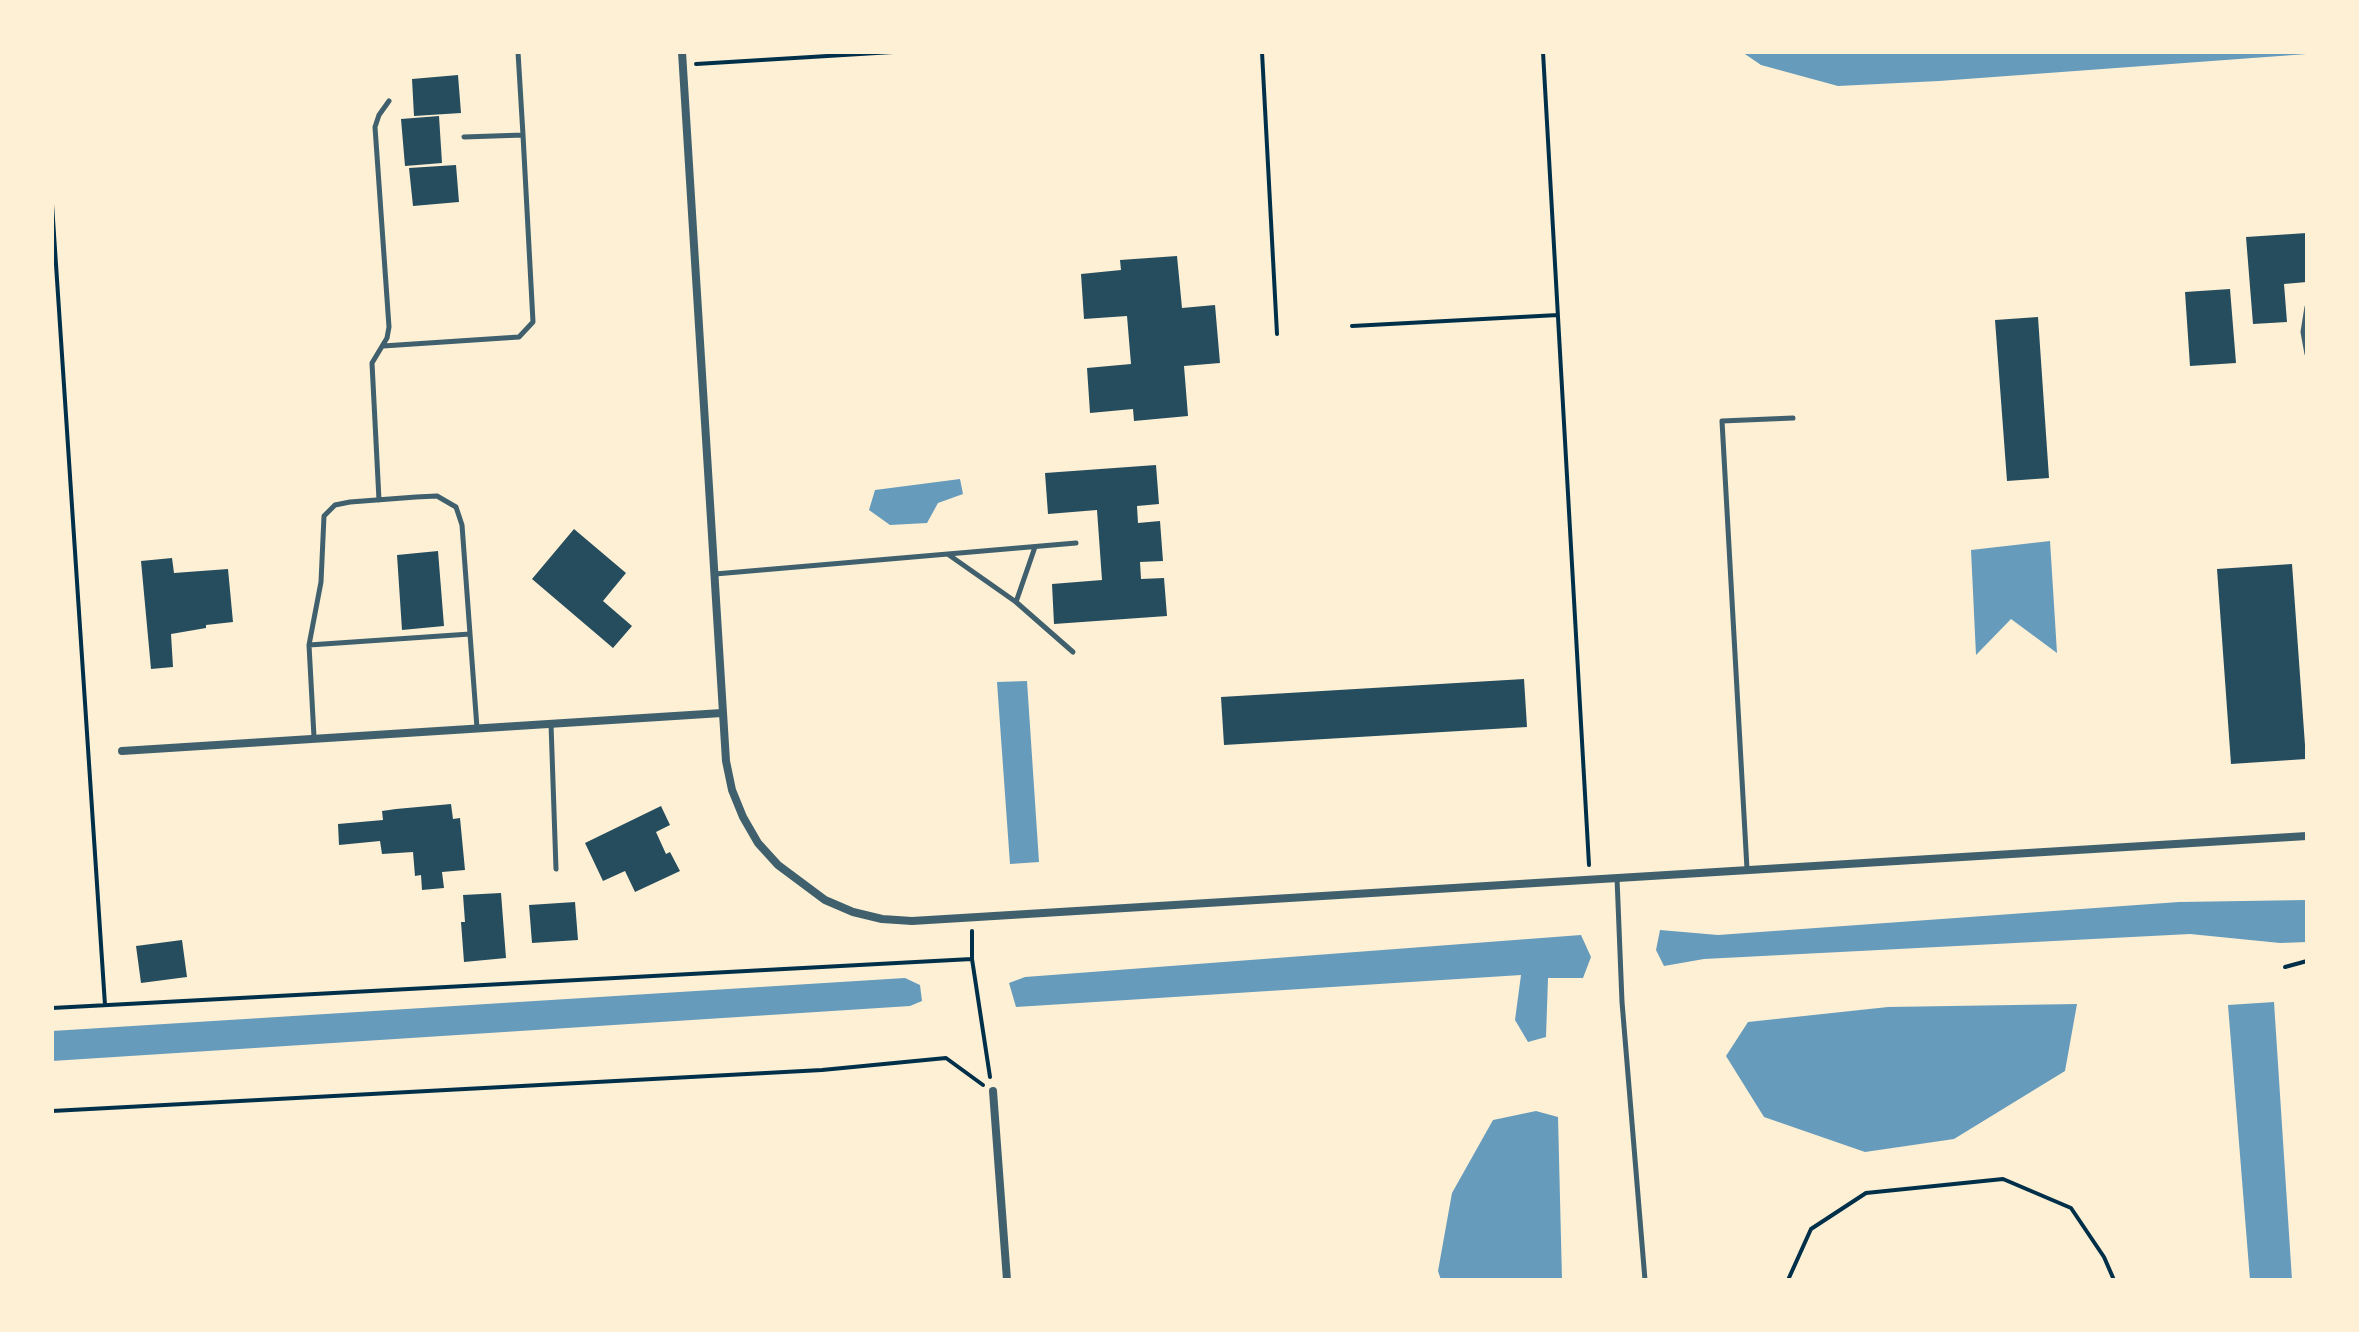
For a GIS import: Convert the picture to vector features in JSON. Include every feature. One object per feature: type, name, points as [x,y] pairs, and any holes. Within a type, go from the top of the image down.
[{"type":"street","points":[[682,52],[726,761],[732,790],[758,843],[801,885],[839,906],[882,919],[912,921],[2307,836]]},
{"type":"street","points":[[122,751],[722,713]]},
{"type":"street","points":[[993,1091],[1007,1280]]},
{"type":"lane","points":[[382,346],[519,337],[533,322],[518,52]]},
{"type":"lane","points":[[379,500],[372,363],[389,327],[375,127],[389,101]]},
{"type":"lane","points":[[464,137],[523,135]]},
{"type":"lane","points":[[2307,307],[2303,332],[2307,354]]},
{"type":"lane","points":[[1747,870],[1722,421],[1793,418]]},
{"type":"lane","points":[[314,737],[309,645],[321,582],[324,516],[335,505],[437,496],[456,507],[462,525],[477,728]]},
{"type":"lane","points":[[714,574],[1076,543]]},
{"type":"lane","points":[[1016,602],[1035,547]]},
{"type":"lane","points":[[948,554],[1016,602],[1073,652]]},
{"type":"lane","points":[[309,645],[470,634]]},
{"type":"lane","points":[[551,724],[556,869]]},
{"type":"lane","points":[[1617,878],[1622,1002],[1645,1280]]},
{"type":"path","points":[[682,65],[893,52]]},
{"type":"path","points":[[1262,52],[1277,334]]},
{"type":"path","points":[[1543,52],[1590,880]]},
{"type":"path","points":[[52,204],[105,1005]]},
{"type":"path","points":[[1352,326],[1558,315]]},
{"type":"path","points":[[972,918],[972,959],[993,1091]]},
{"type":"path","points":[[52,1008],[972,959]]},
{"type":"path","points":[[2285,967],[2307,961]]},
{"type":"path","points":[[52,1111],[822,1070],[946,1058],[993,1091]]},
{"type":"path","points":[[1788,1280],[1811,1229],[1866,1193],[2003,1179],[2071,1208],[2104,1257],[2114,1280]]},
{"type":"water","points":[[1742,52],[2307,54],[1838,86],[1761,65]]},
{"type":"water","points":[[960,479],[963,494],[938,503],[927,523],[890,525],[869,510],[875,490]]},
{"type":"water","points":[[2050,541],[2057,653],[2011,619],[1976,655],[1971,550]]},
{"type":"water","points":[[1027,681],[1039,862],[1010,864],[997,682]]},
{"type":"water","points":[[2307,900],[2307,942],[2280,943],[2190,934],[1704,959],[1664,966],[1656,950],[1660,930],[1718,935],[2179,902]]},
{"type":"water","points":[[1581,935],[1591,957],[1583,978],[1548,978],[1546,1037],[1528,1042],[1515,1020],[1521,975],[1016,1007],[1009,983],[1025,977]]},
{"type":"water","points":[[905,978],[920,985],[922,1001],[910,1006],[52,1061],[52,1031]]},
{"type":"water","points":[[2274,1002],[2292,1280],[2250,1280],[2228,1005]]},
{"type":"water","points":[[2077,1004],[2065,1071],[1954,1139],[1865,1152],[1764,1117],[1726,1056],[1748,1022],[1888,1007]]},
{"type":"water","points":[[1536,1111],[1558,1117],[1562,1280],[1441,1280],[1438,1271],[1452,1193],[1493,1120]]},
{"type":"building","points":[[458,75],[461,113],[414,116],[412,79]]},
{"type":"building","points":[[439,116],[442,163],[405,166],[401,119]]},
{"type":"building","points":[[456,165],[459,202],[413,206],[409,168]]},
{"type":"building","points":[[2307,233],[2307,282],[2284,284],[2287,322],[2253,324],[2246,237]]},
{"type":"building","points":[[1177,256],[1182,308],[1215,305],[1220,363],[1184,366],[1188,416],[1134,421],[1133,409],[1090,413],[1087,368],[1131,364],[1127,316],[1084,319],[1081,274],[1121,270],[1120,260]]},
{"type":"building","points":[[2230,289],[2236,363],[2190,366],[2185,292]]},
{"type":"building","points":[[2038,317],[2049,478],[2007,481],[1995,320]]},
{"type":"building","points":[[1156,465],[1159,504],[1137,506],[1138,523],[1160,521],[1163,561],[1140,562],[1141,579],[1164,578],[1167,616],[1054,624],[1052,584],[1102,580],[1097,510],[1048,514],[1045,473]]},
{"type":"building","points":[[574,529],[626,573],[603,601],[632,626],[613,648],[532,579]]},
{"type":"building","points":[[438,551],[444,626],[402,630],[397,555]]},
{"type":"building","points":[[172,558],[174,573],[228,569],[233,622],[171,634],[173,667],[151,669],[141,561]]},
{"type":"building","points":[[2292,564],[2306,759],[2231,764],[2217,569]]},
{"type":"building","points":[[1524,679],[1527,727],[1224,745],[1221,697]]},
{"type":"building","points":[[451,804],[453,819],[460,818],[465,870],[442,872],[444,888],[422,890],[421,875],[415,876],[413,852],[382,854],[380,841],[339,845],[338,824],[383,820],[382,811]]},
{"type":"building","points":[[661,806],[670,825],[656,832],[666,854],[670,852],[680,871],[635,892],[625,871],[603,881],[585,843]]},
{"type":"building","points":[[501,893],[506,958],[464,962],[461,922],[465,922],[463,895]]},
{"type":"building","points":[[575,902],[578,940],[532,943],[529,905]]},
{"type":"building","points":[[182,940],[187,977],[141,983],[136,946]]}]
